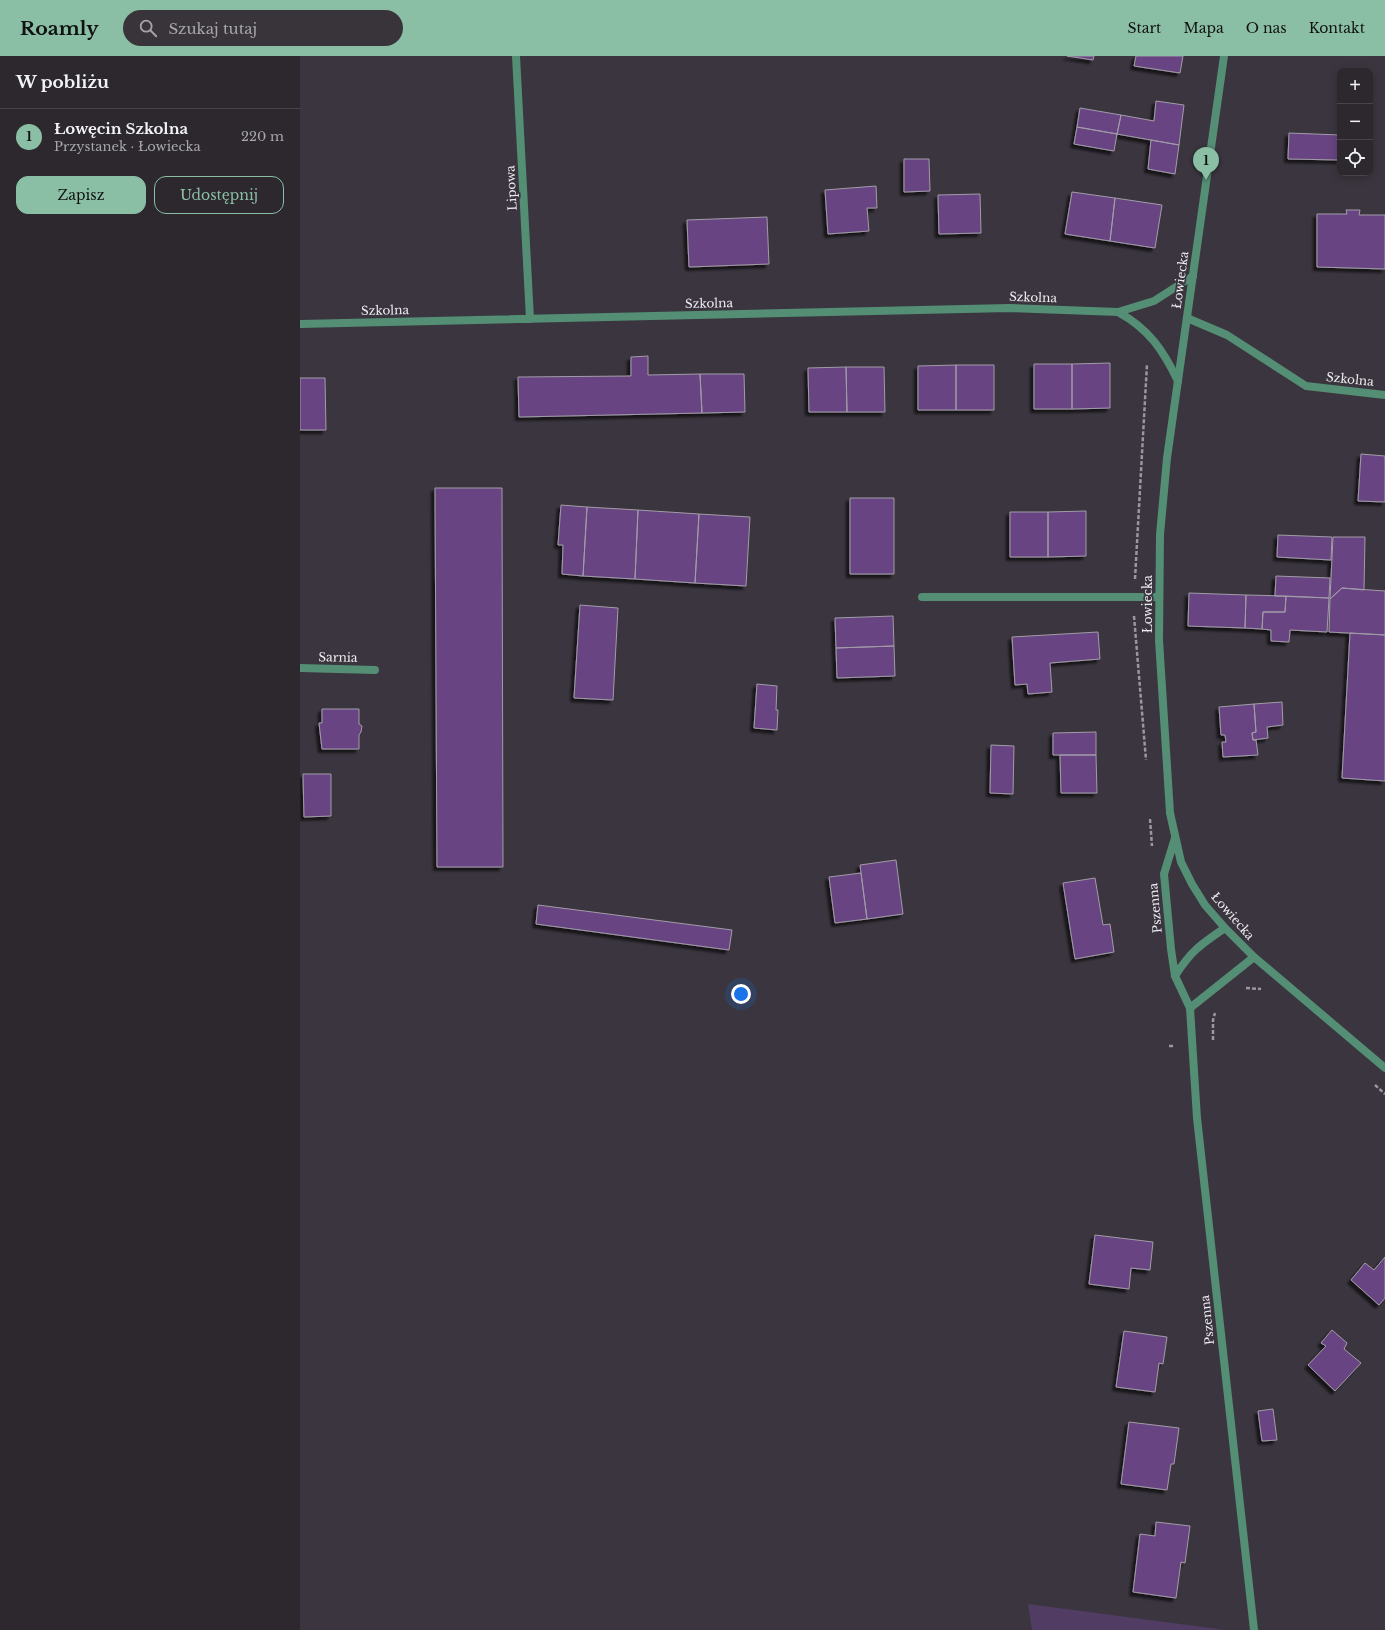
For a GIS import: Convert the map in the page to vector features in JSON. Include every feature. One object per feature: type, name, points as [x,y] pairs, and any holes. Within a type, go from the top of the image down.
[{"type":"street","name":"Lipowa","points":[[516,56],[530,319]]},
{"type":"street","name":"Łowiecka","points":[[1224,56],[1165,484],[1158,597],[1159,640],[1168,788],[1175,838],[1181,862],[1192,884],[1205,905],[1225,928],[1254,957],[1385,1068]]},
{"type":"street","name":"Szkolna","points":[[300,324],[1009,308],[1118,312],[1154,301],[1193,276]]},
{"type":"street","name":"Szkolna","points":[[1118,312],[1132,320],[1149,334],[1165,354],[1178,381]]},
{"type":"street","name":"Szkolna","points":[[1187,318],[1227,335],[1306,386],[1385,395]]},
{"type":"street","points":[[922,597],[1158,597]]},
{"type":"street","name":"Sarnia","points":[[300,668],[375,670]]},
{"type":"street","name":"Pszenna","points":[[1175,838],[1164,874],[1171,949],[1176,976],[1190,1008],[1197,1118],[1254,1630]]},
{"type":"street","points":[[1176,976],[1187,957],[1201,944],[1225,928]]},
{"type":"street","points":[[1190,1008],[1254,957]]},
{"type":"path","points":[[1239,990],[1246,988],[1261,988],[1267,993]]},
{"type":"path","points":[[1208,1041],[1213,1040],[1213,1020],[1216,1008]]},
{"type":"path","points":[[1373,1084],[1385,1094]]},
{"type":"shaded area","points":[[1028,1604],[1226,1630],[1032,1630]]},
{"type":"building","points":[[1067,56],[1094,56],[1093,60]]},
{"type":"building","points":[[1136,56],[1183,56],[1180,73],[1134,66]]},
{"type":"building","points":[[1156,101],[1184,105],[1179,145],[1117,134],[1121,115],[1154,121]]},
{"type":"building","points":[[1080,108],[1121,115],[1117,134],[1077,127]]},
{"type":"building","points":[[1077,127],[1117,134],[1114,151],[1074,144]]},
{"type":"building","points":[[1289,133],[1337,135],[1337,160],[1288,159]]},
{"type":"building","points":[[1151,140],[1179,145],[1175,174],[1148,169]]},
{"type":"building","points":[[904,159],[929,159],[930,191],[904,192]]},
{"type":"building","points":[[876,186],[877,208],[867,208],[869,231],[828,234],[825,190]]},
{"type":"building","points":[[1072,192],[1115,198],[1110,241],[1065,234]]},
{"type":"building","points":[[980,194],[981,233],[939,234],[938,195]]},
{"type":"building","points":[[1115,198],[1162,205],[1155,248],[1110,241]]},
{"type":"building","points":[[1346,210],[1360,210],[1359,215],[1385,215],[1385,269],[1317,267],[1317,214],[1347,214]]},
{"type":"building","points":[[767,217],[769,264],[689,267],[687,220]]},
{"type":"building","points":[[648,356],[648,375],[700,374],[702,413],[519,417],[518,377],[631,376],[631,357]]},
{"type":"building","points":[[1110,363],[1110,408],[1072,409],[1072,364]]},
{"type":"building","points":[[1034,364],[1072,364],[1072,409],[1034,409]]},
{"type":"building","points":[[956,365],[956,410],[918,410],[918,366]]},
{"type":"building","points":[[956,365],[994,365],[994,410],[956,410]]},
{"type":"building","points":[[846,367],[884,367],[885,412],[847,412]]},
{"type":"building","points":[[846,367],[847,412],[809,412],[808,368]]},
{"type":"building","points":[[700,374],[744,374],[745,412],[702,413]]},
{"type":"building","points":[[300,378],[325,378],[326,430],[300,430]]},
{"type":"building","points":[[1361,454],[1385,456],[1385,502],[1358,501]]},
{"type":"building","points":[[435,488],[502,488],[503,867],[437,867]]},
{"type":"building","points":[[850,498],[894,498],[894,574],[850,574]]},
{"type":"building","points":[[561,505],[587,507],[583,576],[562,574],[563,545],[558,545]]},
{"type":"building","points":[[587,507],[638,510],[635,579],[583,576]]},
{"type":"building","points":[[638,510],[699,514],[695,583],[635,579]]},
{"type":"building","points":[[1086,511],[1086,556],[1048,557],[1048,512]]},
{"type":"building","points":[[1010,512],[1048,512],[1048,557],[1010,557]]},
{"type":"building","points":[[699,514],[750,517],[746,586],[695,583]]},
{"type":"building","points":[[1278,535],[1332,537],[1331,560],[1277,557]]},
{"type":"building","points":[[1333,537],[1365,537],[1364,590],[1342,588],[1330,599]]},
{"type":"building","points":[[1276,576],[1330,578],[1329,598],[1275,596]]},
{"type":"building","points":[[1342,588],[1385,591],[1385,635],[1329,632],[1330,599]]},
{"type":"building","points":[[1189,593],[1246,595],[1245,628],[1188,626]]},
{"type":"building","points":[[1246,595],[1286,596],[1285,612],[1263,612],[1262,629],[1245,628]]},
{"type":"building","points":[[1286,596],[1329,598],[1327,632],[1290,630],[1289,642],[1271,641],[1271,630],[1262,629],[1263,612],[1285,612]]},
{"type":"building","points":[[580,605],[618,608],[613,700],[574,698]]},
{"type":"building","points":[[893,616],[894,646],[836,648],[835,618]]},
{"type":"building","points":[[1098,632],[1100,659],[1050,663],[1052,692],[1028,694],[1027,684],[1015,685],[1012,637]]},
{"type":"building","points":[[1350,633],[1385,635],[1385,781],[1342,778]]},
{"type":"building","points":[[894,646],[895,676],[837,678],[836,648]]},
{"type":"building","points":[[757,684],[777,686],[777,730],[754,728]]},
{"type":"building","points":[[1282,702],[1283,725],[1267,727],[1268,738],[1253,740],[1252,733],[1256,732],[1254,704]]},
{"type":"building","points":[[1254,704],[1256,732],[1252,733],[1253,740],[1256,740],[1258,755],[1223,757],[1222,742],[1226,742],[1225,735],[1221,735],[1219,707]]},
{"type":"building","points":[[322,709],[359,709],[359,724],[362,726],[359,735],[359,749],[322,749],[319,723],[322,723]]},
{"type":"building","points":[[1096,732],[1096,755],[1053,755],[1053,733]]},
{"type":"building","points":[[991,745],[1014,746],[1013,794],[990,793]]},
{"type":"building","points":[[1060,755],[1096,755],[1097,793],[1061,793]]},
{"type":"building","points":[[303,774],[331,774],[331,816],[304,817]]},
{"type":"building","points":[[896,860],[903,914],[867,919],[860,865]]},
{"type":"building","points":[[861,873],[867,919],[835,923],[829,877]]},
{"type":"building","points":[[1095,878],[1103,925],[1110,924],[1114,952],[1075,959],[1063,883]]},
{"type":"building","points":[[538,905],[732,930],[729,950],[536,924]]},
{"type":"building","points":[[1095,1235],[1153,1242],[1150,1270],[1131,1268],[1129,1289],[1089,1284]]},
{"type":"building","points":[[1385,1257],[1385,1298],[1379,1305],[1351,1280],[1365,1263],[1374,1270]]},
{"type":"building","points":[[1332,1330],[1347,1343],[1344,1349],[1361,1363],[1335,1391],[1308,1365],[1326,1346],[1321,1343]]},
{"type":"building","points":[[1124,1331],[1167,1337],[1163,1364],[1159,1363],[1155,1392],[1116,1387]]},
{"type":"building","points":[[1273,1409],[1277,1440],[1262,1441],[1258,1411]]},
{"type":"building","points":[[1129,1422],[1179,1428],[1174,1464],[1171,1464],[1167,1490],[1121,1484]]},
{"type":"building","points":[[1156,1522],[1190,1526],[1185,1563],[1181,1562],[1176,1598],[1133,1592],[1140,1534],[1155,1536]]},
{"type":"place","name":"Łowęcin Szkolna","points":[[1206,180]]}]
